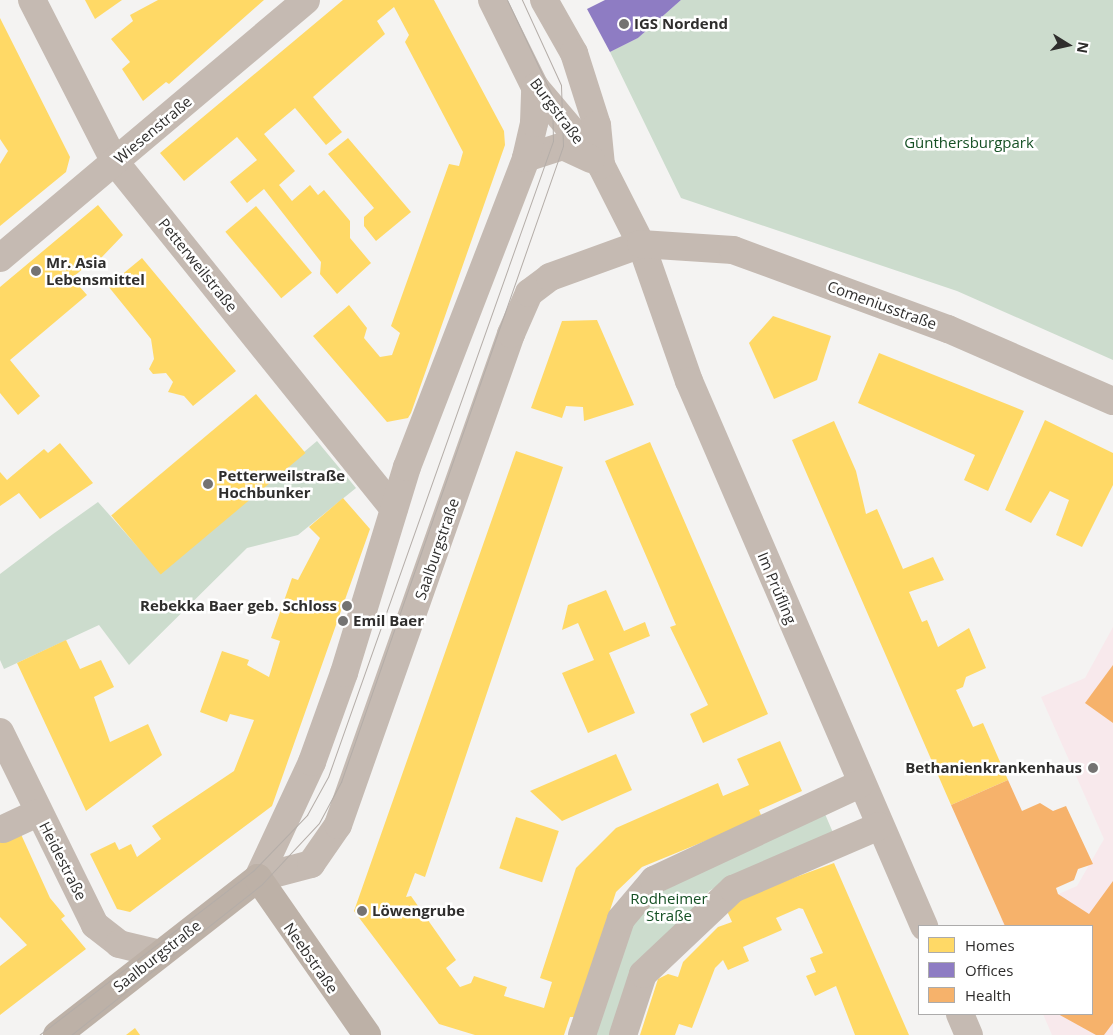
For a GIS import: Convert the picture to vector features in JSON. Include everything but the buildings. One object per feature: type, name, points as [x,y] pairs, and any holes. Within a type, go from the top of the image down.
[{"type":"main road","name":"Saalburgstraße","points":[[57,1035],[258,878]]},
{"type":"main road","name":"Neebstraße","points":[[258,878],[366,1035]]},
{"type":"street","name":"Petterweilstraße","points":[[32,0],[115,162],[394,509]]},
{"type":"street","name":"Wiesenstraße","points":[[0,258],[306,0]]},
{"type":"street","name":"Burgstraße","points":[[492,0],[536,87],[601,165],[641,244]]},
{"type":"street","name":"Burgstraße","points":[[544,0],[574,53],[597,125],[601,165]]},
{"type":"street","name":"Saalburgstraße","points":[[258,878],[312,762],[394,509],[463,317],[526,158],[534,124],[536,87]]},
{"type":"street","points":[[526,158],[563,146],[601,165]]},
{"type":"street","name":"Saalburgstraße","points":[[258,878],[311,864],[338,825],[529,293],[550,277],[641,244]]},
{"type":"street","name":"Comeniusstraße","points":[[641,244],[733,250],[948,329],[1113,402]]},
{"type":"street","name":"Im Prüfling","points":[[641,244],[689,381],[860,784],[924,925]]},
{"type":"street","name":"Heidestraße","points":[[0,732],[38,813],[95,925],[119,944],[160,954]]},
{"type":"street","points":[[582,1035],[621,919],[654,880],[860,784]]},
{"type":"street","points":[[3,829],[38,813]]},
{"type":"street","points":[[623,1035],[643,974],[733,889],[879,826]]},
{"type":"street","points":[[960,1015],[969,1035]]},
{"type":"shaded area","name":"Bethanienkrankenhaus","points":[[1113,627],[1113,1035],[1052,1035],[1043,1015],[1093,1015],[1093,925],[1004,925],[1001,919],[1077,886],[1104,839],[1041,697],[1085,678]]},
{"type":"green space","name":"Günthersburgpark","points":[[681,0],[1113,0],[1113,360],[957,291],[681,198],[610,52],[638,38]]},
{"type":"green space","points":[[317,441],[356,488],[298,535],[247,548],[129,665],[99,625],[4,669],[0,660],[0,574],[53,534],[98,502],[161,573]]},
{"type":"green space","name":"Rodheimer Straße","points":[[822,807],[834,835],[744,871],[709,891],[614,1035],[589,1035],[624,925],[644,901]]},
{"type":"tram line","points":[[39,1035],[253,871],[307,815],[328,777],[553,141],[552,95],[507,0]]},
{"type":"tram line","points":[[71,1035],[262,884],[319,823],[341,782],[563,146],[561,85],[522,0]]},
{"type":"place","name":"IGS Nordend","points":[[624,24]]},
{"type":"place","name":"Mr. Asia Lebensmittel","points":[[36,271]]},
{"type":"place","name":"Petterweilstraße Hochbunker","points":[[208,484]]},
{"type":"place","name":"Rebekka Baer geb. Schloss","points":[[347,606]]},
{"type":"place","name":"Emil Baer","points":[[343,621]]},
{"type":"place","name":"Bethanienkrankenhaus","points":[[1093,768]]},
{"type":"place","name":"Löwengrube","points":[[362,911]]}]
